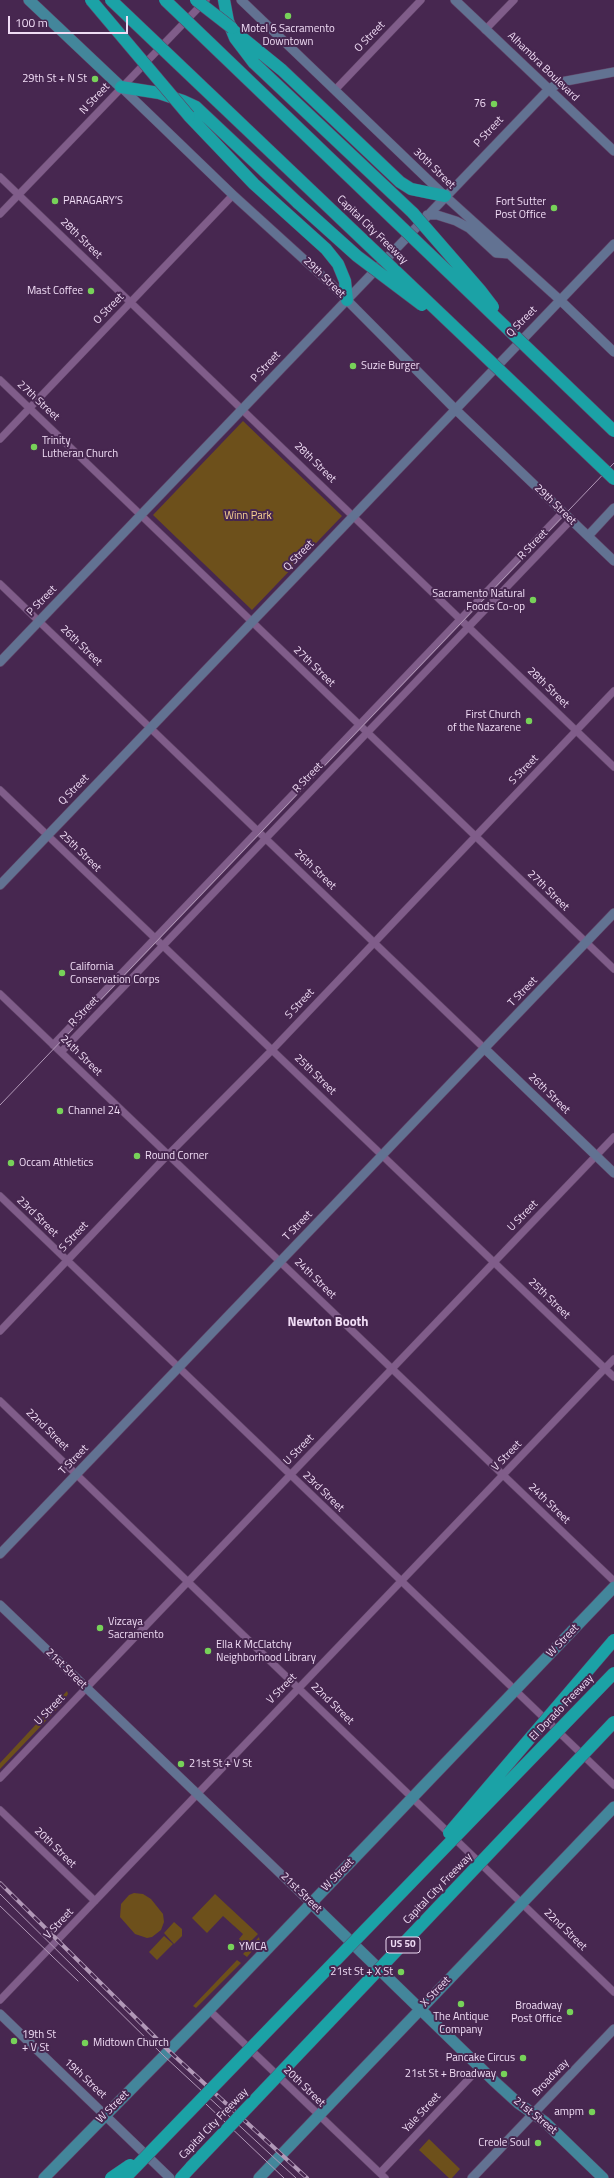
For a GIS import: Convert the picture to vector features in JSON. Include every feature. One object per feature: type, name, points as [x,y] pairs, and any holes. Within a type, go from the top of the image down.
[{"type":"highway","points":[[91,0],[189,116],[254,184],[326,249],[338,264],[346,282],[347,300]]},
{"type":"highway","name":"Capital City Freeway","points":[[111,0],[614,479]]},
{"type":"highway","name":"Capital City Freeway","points":[[165,0],[614,431]]},
{"type":"highway","points":[[196,0],[266,55],[400,182],[411,189],[445,196]]},
{"type":"highway","points":[[224,0],[228,21],[235,38],[254,63],[413,213],[480,290],[511,332]]},
{"type":"highway","points":[[121,87],[159,93],[196,107],[298,203],[364,261],[464,337]]},
{"type":"highway","name":"Capital City Freeway","points":[[367,1930],[614,1640]]},
{"type":"highway","points":[[529,1761],[614,1664]]},
{"type":"highway","name":"El Dorado Freeway","points":[[529,1761],[614,1673]]},
{"type":"highway","name":"Capital City Freeway","points":[[182,2178],[614,1722]]},
{"type":"highway","name":"Capital City Freeway","points":[[125,2178],[367,1930],[529,1761]]},
{"type":"highway","points":[[111,2178],[154,2147]]},
{"type":"main road","name":"29th Street","points":[[29,0],[233,195],[347,300],[456,409],[614,561]]},
{"type":"main road","name":"30th Street","points":[[241,0],[445,196],[560,300],[614,352]]},
{"type":"main road","name":"Alhambra Boulevard","points":[[454,0],[614,151]]},
{"type":"main road","points":[[549,89],[561,82],[614,72]]},
{"type":"main road","name":"P Street","points":[[0,662],[549,89]]},
{"type":"main road","points":[[427,216],[437,215],[456,221],[469,228],[496,253],[509,254]]},
{"type":"main road","name":"Q Street","points":[[0,885],[614,244]]},
{"type":"main road","points":[[588,536],[614,508]]},
{"type":"main road","name":"T Street","points":[[0,1554],[614,913]]},
{"type":"main road","name":"26th Street","points":[[485,1049],[614,1173]]},
{"type":"main road","name":"W Street","points":[[44,2178],[209,2010],[614,1587]]},
{"type":"main road","name":"21st Street","points":[[0,1605],[421,2008],[480,2067],[518,2103],[534,2114],[598,2176]]},
{"type":"main road","name":"X Street","points":[[259,2178],[614,1807]]},
{"type":"main road","name":"19th Street","points":[[0,2014],[170,2178]]},
{"type":"main road","name":"Broadway","points":[[472,2178],[614,2029]]},
{"type":"street","name":"N Street","points":[[0,214],[206,0]]},
{"type":"street","name":"O Street","points":[[334,90],[421,0]]},
{"type":"street","points":[[486,30],[514,0]]},
{"type":"street","name":"28th Street","points":[[0,177],[614,767]]},
{"type":"street","name":"O Street","points":[[0,439],[233,195]]},
{"type":"street","name":"27th Street","points":[[0,380],[614,969]]},
{"type":"street","name":"R Street","points":[[53,1045],[563,512]]},
{"type":"street","name":"R Street","points":[[61,1052],[571,520]]},
{"type":"street","name":"26th Street","points":[[0,584],[265,840],[485,1049]]},
{"type":"street","name":"S Street","points":[[0,1331],[272,1050],[373,942],[614,691]]},
{"type":"street","name":"25th Street","points":[[0,790],[614,1377]]},
{"type":"street","name":"24th Street","points":[[0,994],[614,1581]]},
{"type":"street","name":"U Street","points":[[0,1778],[614,1138]]},
{"type":"street","name":"23rd Street","points":[[0,1196],[178,1369],[614,1786]]},
{"type":"street","name":"V Street","points":[[0,2000],[614,1359]]},
{"type":"street","name":"22nd Street","points":[[0,1401],[614,1992]]},
{"type":"street","name":"20th Street","points":[[0,1810],[95,1901]]},
{"type":"street","name":"20th Street","points":[[209,2010],[383,2176]]},
{"type":"street","name":"Yale Street","points":[[383,2176],[480,2067]]},
{"type":"green space","name":"Winn Park","points":[[243,421],[342,516],[252,610],[153,515]]},
{"type":"green space","points":[[67,1691],[68,1694],[61,1705],[0,1769],[0,1763]]},
{"type":"green space","points":[[134,1893],[143,1894],[151,1899],[163,1914],[164,1922],[161,1930],[152,1937],[147,1938],[135,1934],[120,1917],[121,1904],[129,1895]]},
{"type":"green space","points":[[215,1894],[258,1934],[246,1946],[239,1939],[243,1934],[223,1916],[207,1933],[192,1918]]},
{"type":"green space","points":[[174,1922],[182,1929],[182,1936],[174,1944],[164,1933]]},
{"type":"green space","points":[[164,1936],[173,1944],[157,1960],[149,1952]]},
{"type":"green space","points":[[259,1937],[260,1942],[247,1957],[243,1954]]},
{"type":"green space","points":[[237,1960],[241,1963],[196,2008],[193,2006]]},
{"type":"green space","points":[[429,2139],[460,2169],[452,2178],[449,2178],[419,2150]]},
{"type":"tram line","points":[[0,1105],[614,463]]},
{"type":"tram line","points":[[0,1894],[164,2056],[296,2178]]},
{"type":"tram line","points":[[0,1906],[78,1981]]},
{"type":"tram line","points":[[206,2104],[284,2178]]},
{"type":"railway","points":[[0,1883],[169,2051],[307,2178]]},
{"type":"place","name":"Motel 6 Sacramento Downtown","points":[[288,16]]},
{"type":"place","name":"29th St + N St","points":[[95,79]]},
{"type":"place","name":"76","points":[[494,104]]},
{"type":"place","name":"PARAGARY’S","points":[[55,201]]},
{"type":"place","name":"Fort Sutter Post Office","points":[[554,208]]},
{"type":"place","name":"Mast Coffee","points":[[91,291]]},
{"type":"place","name":"Suzie Burger","points":[[353,366]]},
{"type":"place","name":"Trinity Lutheran Church","points":[[34,447]]},
{"type":"place","name":"Sacramento Natural Foods Co-op","points":[[533,600]]},
{"type":"place","name":"First Church of the Nazarene","points":[[529,721]]},
{"type":"place","name":"California Conservation Corps","points":[[62,973]]},
{"type":"place","name":"Channel 24","points":[[60,1111]]},
{"type":"place","name":"Round Corner","points":[[137,1156]]},
{"type":"place","name":"Occam Athletics","points":[[11,1163]]},
{"type":"place","name":"Vizcaya Sacramento","points":[[100,1628]]},
{"type":"place","name":"Ella K McClatchy Neighborhood Library","points":[[208,1651]]},
{"type":"place","name":"21st St + V St","points":[[181,1764]]},
{"type":"place","name":"YMCA","points":[[231,1947]]},
{"type":"place","name":"21st St + X St","points":[[401,1972]]},
{"type":"place","name":"The Antique Company","points":[[461,2004]]},
{"type":"place","name":"Broadway Post Office","points":[[570,2012]]},
{"type":"place","name":"19th St + V St","points":[[14,2041]]},
{"type":"place","name":"Midtown Church","points":[[85,2043]]},
{"type":"place","name":"Pancake Circus","points":[[523,2058]]},
{"type":"place","name":"21st St + Broadway","points":[[504,2074]]},
{"type":"place","name":"ampm","points":[[592,2112]]},
{"type":"place","name":"Creole Soul","points":[[538,2143]]},
{"type":"district","name":"Newton Booth","points":[[328,1323]]}]
